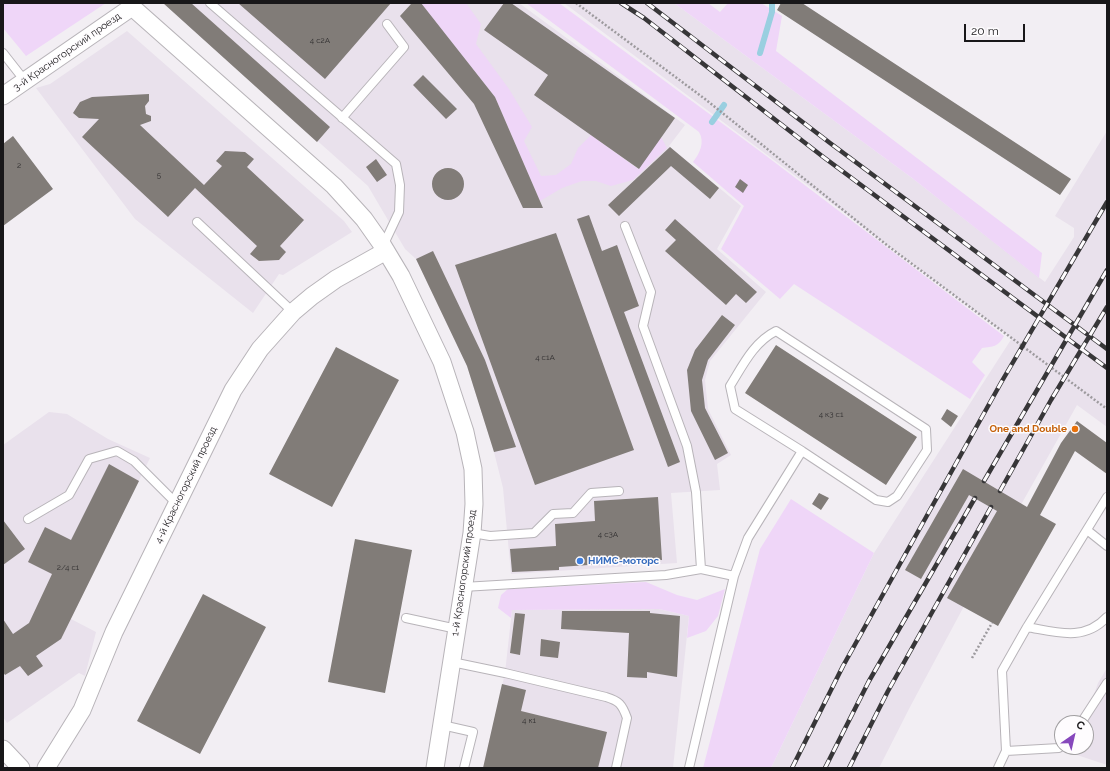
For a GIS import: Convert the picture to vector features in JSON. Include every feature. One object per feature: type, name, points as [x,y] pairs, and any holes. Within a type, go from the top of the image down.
[{"type":"street","name":"3-й Красногорский проезд","points":[[3,96],[130,5]]},
{"type":"street","name":"1-й Красногорский проезд","points":[[130,5],[334,186],[364,219],[385,248],[401,276],[442,362],[465,432],[473,469],[474,504],[472,533],[435,768]]},
{"type":"street","name":"4-й Красногорский проезд","points":[[46,768],[82,710],[114,632],[233,390],[260,350],[293,312],[336,279],[385,248]]},
{"type":"street","points":[[3,749],[21,768]]},
{"type":"lane","points":[[210,3],[396,164],[400,185],[399,212],[385,248]]},
{"type":"lane","points":[[342,118],[404,47],[387,24]]},
{"type":"lane","points":[[3,53],[25,81]]},
{"type":"lane","points":[[197,222],[293,312]]},
{"type":"lane","points":[[625,226],[651,292],[643,326],[687,446],[696,492],[701,569]]},
{"type":"lane","points":[[776,331],[926,428],[927,450],[897,496],[888,502],[876,500],[802,451],[735,409],[730,386],[754,348],[766,336],[776,331]]},
{"type":"lane","points":[[689,768],[734,576],[748,538],[802,451]]},
{"type":"lane","points":[[28,519],[69,495],[89,459],[117,452],[134,461],[177,504]]},
{"type":"lane","points":[[472,533],[490,536],[534,533],[552,514],[573,513],[591,493],[619,491]]},
{"type":"lane","points":[[998,768],[1006,751],[1002,671],[1027,627],[1107,497]]},
{"type":"lane","points":[[1087,530],[1107,546]]},
{"type":"lane","points":[[463,588],[666,575],[701,569],[734,576]]},
{"type":"lane","points":[[1027,627],[1071,634],[1084,632],[1095,627],[1107,617]]},
{"type":"lane","points":[[406,618],[457,629]]},
{"type":"lane","points":[[452,662],[606,696],[618,701],[627,718],[616,768]]},
{"type":"lane","points":[[1087,715],[1107,683]]},
{"type":"lane","points":[[442,725],[473,732],[464,768]]},
{"type":"lane","points":[[1006,751],[1054,748]]},
{"type":"path","points":[[576,3],[705,99],[888,246],[1107,409]]},
{"type":"path","points":[[972,658],[992,623]]},
{"type":"shaded area","points":[[3,3],[106,3],[26,56],[3,28]]},
{"type":"shaded area","points":[[163,3],[519,3],[685,125],[669,146],[741,206],[717,249],[766,292],[710,361],[705,380],[708,409],[731,455],[717,464],[720,490],[671,493],[677,563],[511,574],[503,488],[494,452],[467,366],[416,259],[405,249],[368,186]]},
{"type":"shaded area","points":[[421,3],[466,3],[481,24],[476,44],[509,89],[532,127],[524,141],[541,176],[556,175],[571,164],[578,148],[591,135],[638,169],[661,137],[667,148],[633,180],[611,186],[596,181],[582,181],[562,188],[540,201],[495,97]]},
{"type":"shaded area","points":[[526,3],[559,3],[765,155],[1004,336],[1000,342],[995,345],[982,348],[972,362],[985,375],[970,399],[794,284],[780,299],[721,249],[744,206],[693,162],[698,155],[702,144],[699,132]]},
{"type":"shaded area","points":[[564,3],[674,3],[912,178],[1045,282],[1074,237],[1074,228],[1055,216],[1107,131],[1107,427],[1077,405],[963,608],[879,768],[771,768],[874,553],[1012,338]]},
{"type":"shaded area","points":[[674,3],[708,3],[720,12],[728,3],[761,3],[782,16],[776,51],[1042,253],[1039,278],[912,178]]},
{"type":"shaded area","points":[[127,31],[344,221],[352,232],[283,275],[279,274],[253,313],[135,219],[36,88],[50,84]]},
{"type":"shaded area","points":[[49,412],[67,414],[108,439],[150,458],[71,619],[96,632],[85,676],[79,673],[7,723],[3,717],[3,445]]},
{"type":"shaded area","points":[[791,499],[874,553],[771,768],[703,768],[760,549]]},
{"type":"shaded area","points":[[646,582],[677,595],[697,600],[725,589],[718,616],[706,631],[687,638],[689,616],[659,609],[512,610],[511,618],[498,608],[501,595],[508,589]]},
{"type":"shaded area","points":[[659,609],[689,616],[673,768],[483,768],[505,673],[512,610]]},
{"type":"shaded area","points":[[1107,668],[1107,765],[1077,755],[1094,755],[1094,715],[1087,715],[1098,683]]},
{"type":"building","points":[[163,3],[191,3],[330,127],[317,142]]},
{"type":"building","points":[[238,3],[391,3],[325,79]]},
{"type":"building","points":[[409,3],[421,3],[495,97],[543,208],[523,208],[474,104],[400,16],[411,4]]},
{"type":"building","points":[[504,3],[511,3],[675,118],[639,169],[534,95],[548,75],[484,30]]},
{"type":"building","points":[[781,3],[802,3],[1071,179],[1060,195],[777,10]]},
{"type":"building","points":[[423,75],[457,109],[446,119],[413,85]]},
{"type":"building","points":[[149,94],[149,101],[145,106],[146,114],[151,116],[151,121],[140,125],[204,185],[222,166],[216,161],[225,151],[245,152],[254,159],[247,167],[304,220],[280,246],[286,252],[279,260],[259,261],[250,254],[257,246],[195,188],[168,217],[82,137],[99,119],[79,118],[73,113],[80,102],[92,97]]},
{"type":"building","points":[[13,136],[53,189],[3,226],[3,144]]},
{"type":"building","points":[[670,147],[719,188],[710,199],[671,166],[619,216],[608,205]]},
{"type":"building","points":[[376,159],[387,175],[377,182],[366,167]]},
{"type":"building","points":[[448,168],[459,173],[464,184],[459,195],[448,200],[437,195],[432,184],[437,173]]},
{"type":"building","points":[[740,179],[748,185],[743,193],[735,187]]},
{"type":"building","points":[[589,215],[602,251],[617,245],[639,306],[624,312],[680,462],[668,467],[577,219]]},
{"type":"building","points":[[675,219],[757,292],[746,303],[736,294],[726,305],[665,251],[676,240],[665,230]]},
{"type":"building","points":[[556,233],[634,450],[535,485],[455,265]]},
{"type":"building","points":[[433,251],[485,360],[516,447],[494,452],[467,366],[416,259]]},
{"type":"building","points":[[722,315],[735,325],[708,360],[702,380],[705,408],[728,453],[715,460],[691,411],[687,370],[695,350]]},
{"type":"building","points":[[776,345],[917,437],[886,485],[745,393]]},
{"type":"building","points":[[336,347],[399,380],[332,507],[269,474]]},
{"type":"building","points":[[947,409],[958,416],[951,427],[941,419]]},
{"type":"building","points":[[1077,421],[1107,443],[1107,474],[1075,451],[1040,515],[1056,524],[998,626],[947,598],[997,511],[969,495],[921,579],[905,570],[963,469],[1027,507],[1061,443]]},
{"type":"building","points":[[109,464],[139,481],[61,639],[36,656],[43,666],[28,676],[20,666],[5,675],[3,672],[3,619],[13,634],[29,623],[52,574],[28,562],[45,527],[71,540]]},
{"type":"building","points":[[819,493],[829,498],[821,510],[812,504]]},
{"type":"building","points":[[658,497],[662,560],[559,567],[559,570],[512,572],[510,549],[556,546],[555,524],[595,521],[594,501]]},
{"type":"building","points":[[3,520],[25,549],[3,565]]},
{"type":"building","points":[[355,539],[412,550],[385,693],[328,682]]},
{"type":"building","points":[[203,594],[266,627],[200,754],[137,721]]},
{"type":"building","points":[[562,611],[650,611],[650,613],[680,616],[677,677],[647,672],[647,678],[627,677],[629,633],[561,629]]},
{"type":"building","points":[[515,613],[525,614],[520,655],[510,653]]},
{"type":"building","points":[[541,639],[560,642],[558,658],[540,656]]},
{"type":"building","points":[[502,684],[526,690],[521,711],[607,732],[598,768],[483,768]]},
{"type":"waterway","points":[[760,53],[772,12],[772,3]]},
{"type":"waterway","points":[[712,122],[724,105]]},
{"type":"railway","points":[[621,3],[644,18],[822,156],[1107,368]]},
{"type":"railway","points":[[647,3],[830,143],[1107,349]]},
{"type":"railway","points":[[792,768],[843,666],[1002,381],[1107,202]]},
{"type":"railway","points":[[984,481],[1107,270]]},
{"type":"railway","points":[[1000,491],[1051,400],[1107,307]]},
{"type":"railway","points":[[825,768],[869,681],[975,498]]},
{"type":"railway","points":[[849,768],[888,691],[991,507]]},
{"type":"place","name":"One and Double","points":[[1075,429]]},
{"type":"place","name":"НИМС-моторс","points":[[580,561]]}]
